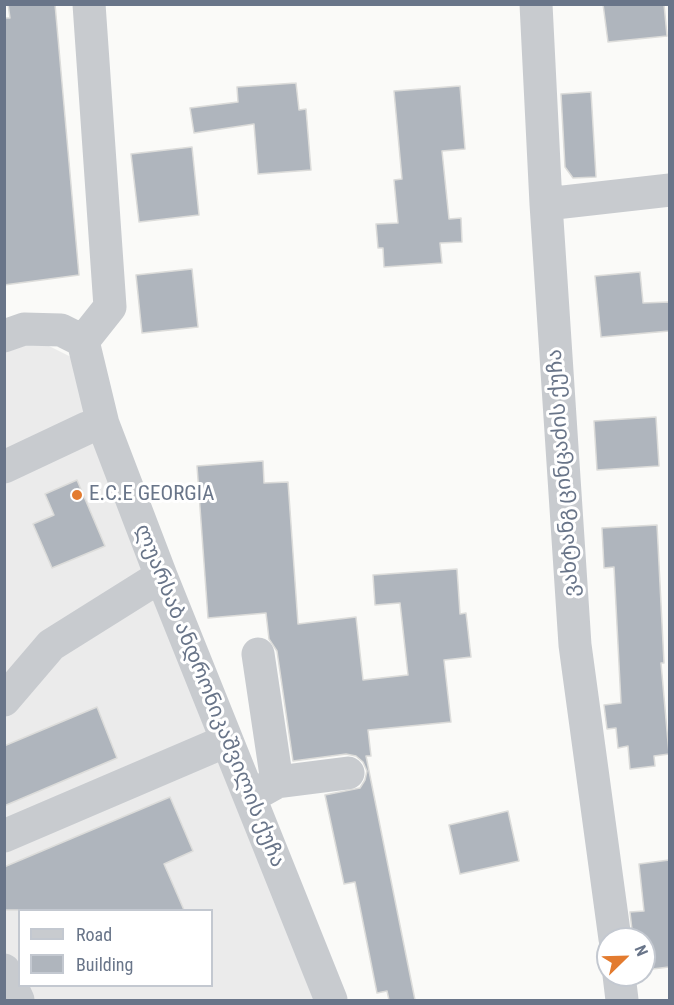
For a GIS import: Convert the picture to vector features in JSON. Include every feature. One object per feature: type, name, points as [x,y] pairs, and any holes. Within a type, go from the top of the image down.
[{"type":"street","points":[[4,336],[24,329],[61,330],[83,341],[110,308],[89,4]]},
{"type":"street","name":"ვახტანგ ცინცაძის ქუჩა","points":[[536,4],[546,204],[575,645],[613,927]]},
{"type":"street","points":[[546,204],[669,190]]},
{"type":"street","name":"ლუარსაბ ანდრონიკაშვილის ქუჩა","points":[[83,341],[103,424],[160,576],[226,741],[263,790],[331,1000]]},
{"type":"street","points":[[4,467],[87,428],[103,424]]},
{"type":"street","points":[[4,700],[51,645],[160,576]]},
{"type":"street","points":[[258,654],[263,790],[348,773]]},
{"type":"street","points":[[4,836],[226,741]]},
{"type":"street","points":[[4,970],[18,1000]]},
{"type":"shaded area","points":[[35,339],[73,358],[329,1000],[5,1000],[4,350]]},
{"type":"building","points":[[8,4],[55,4],[79,275],[4,285],[4,18],[10,18]]},
{"type":"building","points":[[603,4],[664,4],[667,36],[608,42]]},
{"type":"building","points":[[296,83],[299,110],[306,109],[311,170],[258,174],[254,124],[194,133],[190,108],[238,102],[237,87]]},
{"type":"building","points":[[460,86],[465,149],[442,151],[449,219],[461,218],[462,242],[440,243],[442,263],[384,267],[383,248],[378,248],[376,224],[398,223],[394,180],[402,179],[394,91]]},
{"type":"building","points":[[591,92],[596,177],[573,178],[565,167],[561,94]]},
{"type":"building","points":[[192,147],[199,215],[139,222],[131,154]]},
{"type":"building","points":[[192,269],[198,327],[142,333],[136,275]]},
{"type":"building","points":[[640,272],[643,303],[669,302],[669,331],[601,337],[595,276]]},
{"type":"building","points":[[656,417],[659,466],[597,470],[594,421]]},
{"type":"building","points":[[263,461],[264,483],[288,482],[298,624],[356,617],[363,680],[408,675],[400,603],[375,605],[373,575],[457,569],[460,614],[466,613],[471,657],[444,660],[451,722],[368,730],[371,756],[366,756],[415,1000],[389,1000],[387,991],[377,993],[355,882],[344,884],[325,795],[360,788],[367,771],[363,762],[356,756],[346,754],[293,761],[277,651],[269,639],[266,613],[208,618],[197,466]]},
{"type":"building","points":[[77,480],[105,546],[52,568],[33,524],[54,515],[45,494]]},
{"type":"building","points":[[657,525],[664,663],[661,663],[669,754],[654,756],[655,766],[630,769],[628,746],[618,748],[616,728],[607,729],[604,705],[621,703],[614,567],[604,568],[602,528]]},
{"type":"building","points":[[97,707],[117,758],[4,806],[4,746]]},
{"type":"building","points":[[170,797],[193,851],[164,864],[184,909],[4,910],[4,867]]},
{"type":"building","points":[[508,811],[519,861],[460,874],[449,825]]},
{"type":"building","points":[[669,860],[669,967],[656,969],[656,927],[632,927],[630,912],[644,911],[639,864]]},
{"type":"place","name":"E.C.E GEORGIA","points":[[77,495]]}]
